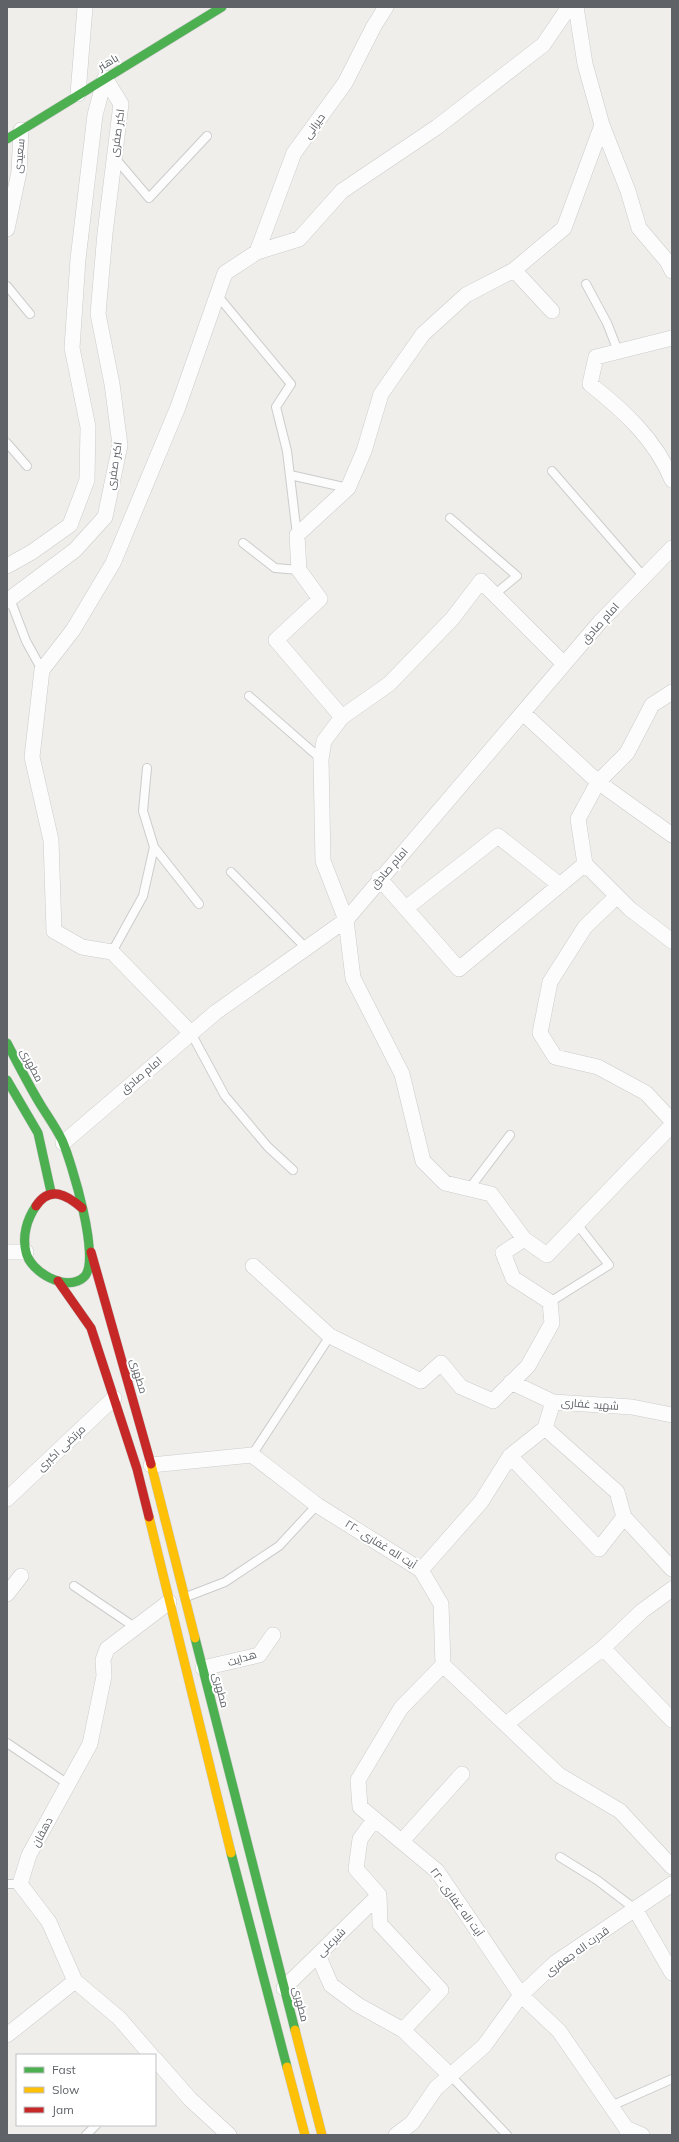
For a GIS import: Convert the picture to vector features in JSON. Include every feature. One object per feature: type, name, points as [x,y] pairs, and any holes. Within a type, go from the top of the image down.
[{"type":"main road","name":"باهنر","points":[[7,139],[78,94],[222,7]]},
{"type":"main road","name":"مطهری","points":[[7,1043],[58,1151],[82,1208]]},
{"type":"main road","points":[[7,1080],[38,1133],[51,1192]]},
{"type":"main road","points":[[42,1152],[47,1156],[58,1151]]},
{"type":"main road","points":[[58,1281],[71,1284],[82,1280],[89,1270],[91,1252],[82,1208],[73,1197],[62,1192],[51,1192],[36,1203],[29,1219],[26,1236],[26,1252],[33,1264],[58,1281],[92,1328],[137,1469],[302,2133]]},
{"type":"main road","name":"مطهری","points":[[91,1252],[151,1465],[186,1597],[322,2135]]},
{"type":"main road","points":[[169,1602],[186,1597]]},
{"type":"street","points":[[78,94],[86,7]]},
{"type":"street","name":"حیرانی","points":[[257,252],[294,153],[345,83],[374,26],[386,7]]},
{"type":"street","points":[[191,1033],[112,952],[82,947],[54,931],[51,840],[32,757],[42,670],[73,630],[113,563],[178,407],[225,273],[257,252],[299,239],[342,191],[437,126],[543,45],[569,7]]},
{"type":"street","points":[[576,7],[584,64],[602,125],[628,191],[639,228],[667,262],[672,271]]},
{"type":"street","name":"اکبر صفری","points":[[9,600],[75,550],[105,518],[120,445],[112,384],[98,314],[105,232],[121,104],[105,78]]},
{"type":"street","name":"اکبر صفری","points":[[7,566],[32,552],[70,525],[87,480],[88,427],[72,348],[78,259],[95,115],[105,78]]},
{"type":"street","points":[[342,717],[276,640],[320,599],[299,570],[297,535],[348,488],[364,451],[380,394],[423,334],[466,295],[514,270],[564,228],[602,125]]},
{"type":"street","name":"سعیدی","points":[[7,230],[19,172],[21,130]]},
{"type":"street","points":[[514,270],[552,311]]},
{"type":"street","points":[[672,338],[596,357],[590,384],[623,410],[665,463],[672,480]]},
{"type":"street","name":"امام صادق","points":[[58,1151],[216,1012],[346,920],[379,878],[600,622],[672,548]]},
{"type":"street","points":[[564,664],[481,581],[452,620],[389,684],[342,717],[324,741],[321,760],[323,861],[346,920],[353,978],[402,1074],[423,1161],[445,1183],[492,1194],[524,1239],[547,1255],[672,1125]]},
{"type":"street","points":[[672,692],[652,705],[627,753],[598,782],[578,819],[585,864],[630,909],[672,941]]},
{"type":"street","points":[[522,713],[598,782],[672,835]]},
{"type":"street","points":[[406,908],[498,836],[560,885]]},
{"type":"street","points":[[379,878],[460,969],[585,864]]},
{"type":"street","points":[[617,896],[585,927],[550,982],[540,1033],[555,1057],[598,1067],[646,1093],[672,1120]]},
{"type":"street","points":[[253,1266],[330,1336],[422,1381],[441,1363],[461,1387],[493,1400],[528,1366],[552,1323],[550,1302],[513,1278],[503,1253],[524,1239]]},
{"type":"street","points":[[7,1252],[26,1252]]},
{"type":"street","name":"شهید غفاری","points":[[511,1382],[553,1402],[632,1407],[672,1415]]},
{"type":"street","name":"مرتضی اکبری","points":[[7,1499],[114,1398]]},
{"type":"street","points":[[421,1570],[481,1502],[510,1456],[545,1428],[553,1402]]},
{"type":"street","points":[[545,1428],[617,1492],[624,1517],[672,1569]]},
{"type":"street","points":[[151,1465],[252,1455]]},
{"type":"street","name":"۲۲- آیت اله غفاری","points":[[252,1455],[317,1505],[421,1570],[441,1604],[443,1665],[401,1708],[358,1780],[360,1807],[437,1871],[521,1995],[559,2030],[628,2132]]},
{"type":"street","points":[[510,1456],[599,1549],[624,1517]]},
{"type":"street","points":[[7,1594],[21,1576]]},
{"type":"street","points":[[506,1724],[603,1648],[642,1611],[672,1589]]},
{"type":"street","name":"دهقان","points":[[149,2054],[119,2018],[75,1981],[49,1922],[13,1884],[90,1744],[104,1676],[103,1660],[107,1649],[169,1602]]},
{"type":"street","name":"هدایت","points":[[204,1668],[259,1655],[273,1635]]},
{"type":"street","points":[[603,1648],[672,1720]]},
{"type":"street","points":[[443,1665],[559,1775],[620,1811],[672,1867]]},
{"type":"street","points":[[402,1841],[462,1774]]},
{"type":"street","points":[[374,1820],[360,1839],[356,1869],[379,1895],[380,1924],[440,1990],[403,2030]]},
{"type":"street","name":"قدرت اله جعفری","points":[[396,2135],[412,2123],[436,2088],[484,2046],[521,1995],[555,1963],[672,1884]]},
{"type":"street","name":"شیرعلی","points":[[284,1988],[379,1895]]},
{"type":"street","points":[[635,1909],[672,1973]]},
{"type":"street","points":[[318,1955],[331,1985],[358,2005],[403,2030],[450,2076]]},
{"type":"street","points":[[7,2035],[75,1981]]},
{"type":"street","name":"دهقان","points":[[156,2062],[190,2099],[229,2135]]},
{"type":"street","points":[[628,2132],[642,2135]]},
{"type":"lane","points":[[114,157],[149,198],[207,136]]},
{"type":"lane","points":[[586,284],[607,323],[618,351]]},
{"type":"lane","points":[[7,286],[30,314]]},
{"type":"lane","points":[[217,295],[291,384],[276,408],[287,451],[297,535]]},
{"type":"lane","points":[[7,443],[27,466]]},
{"type":"lane","points":[[552,471],[644,577]]},
{"type":"lane","points":[[290,476],[348,488]]},
{"type":"lane","points":[[450,518],[517,576],[495,594]]},
{"type":"lane","points":[[243,543],[275,568],[299,570]]},
{"type":"lane","points":[[9,600],[26,641],[42,670]]},
{"type":"lane","points":[[249,696],[321,760]]},
{"type":"lane","points":[[147,768],[143,811],[154,847],[199,904]]},
{"type":"lane","points":[[112,952],[143,896],[154,847]]},
{"type":"lane","points":[[230,872],[306,948]]},
{"type":"lane","points":[[191,1033],[225,1096],[268,1147],[293,1170]]},
{"type":"lane","points":[[469,1189],[510,1135]]},
{"type":"lane","points":[[550,1302],[609,1265],[578,1224]]},
{"type":"lane","points":[[252,1455],[330,1336]]},
{"type":"lane","points":[[186,1597],[225,1582],[279,1546],[317,1505]]},
{"type":"lane","points":[[74,1586],[136,1628]]},
{"type":"lane","points":[[7,1743],[68,1784]]},
{"type":"lane","points":[[560,1857],[597,1880],[635,1909]]},
{"type":"lane","points":[[450,2076],[507,2135]]},
{"type":"lane","points":[[611,2106],[672,2079]]},
{"type":"lane","points":[[86,2135],[95,2126]]},
{"type":"traffic: fast","points":[[7,139],[222,7]]},
{"type":"traffic: fast","points":[[7,1043],[60,1136],[72,1168],[78,1188],[87,1232],[89,1267],[84,1277],[77,1281],[68,1283],[50,1278],[34,1267],[26,1252],[25,1234],[30,1216],[36,1206]]},
{"type":"traffic: fast","points":[[7,1080],[38,1133],[51,1192]]},
{"type":"traffic: fast","points":[[195,1638],[295,2030]]},
{"type":"traffic: fast","points":[[231,1853],[287,2067]]},
{"type":"traffic: slow","points":[[151,1464],[195,1638]]},
{"type":"traffic: slow","points":[[149,1517],[231,1853]]},
{"type":"traffic: slow","points":[[295,2030],[322,2135]]},
{"type":"traffic: slow","points":[[287,2067],[305,2135]]},
{"type":"traffic: jam","points":[[36,1206],[47,1196],[59,1194],[70,1199],[82,1208]]},
{"type":"traffic: jam","points":[[91,1252],[151,1464]]},
{"type":"traffic: jam","points":[[58,1281],[91,1328],[137,1469],[149,1517]]}]
